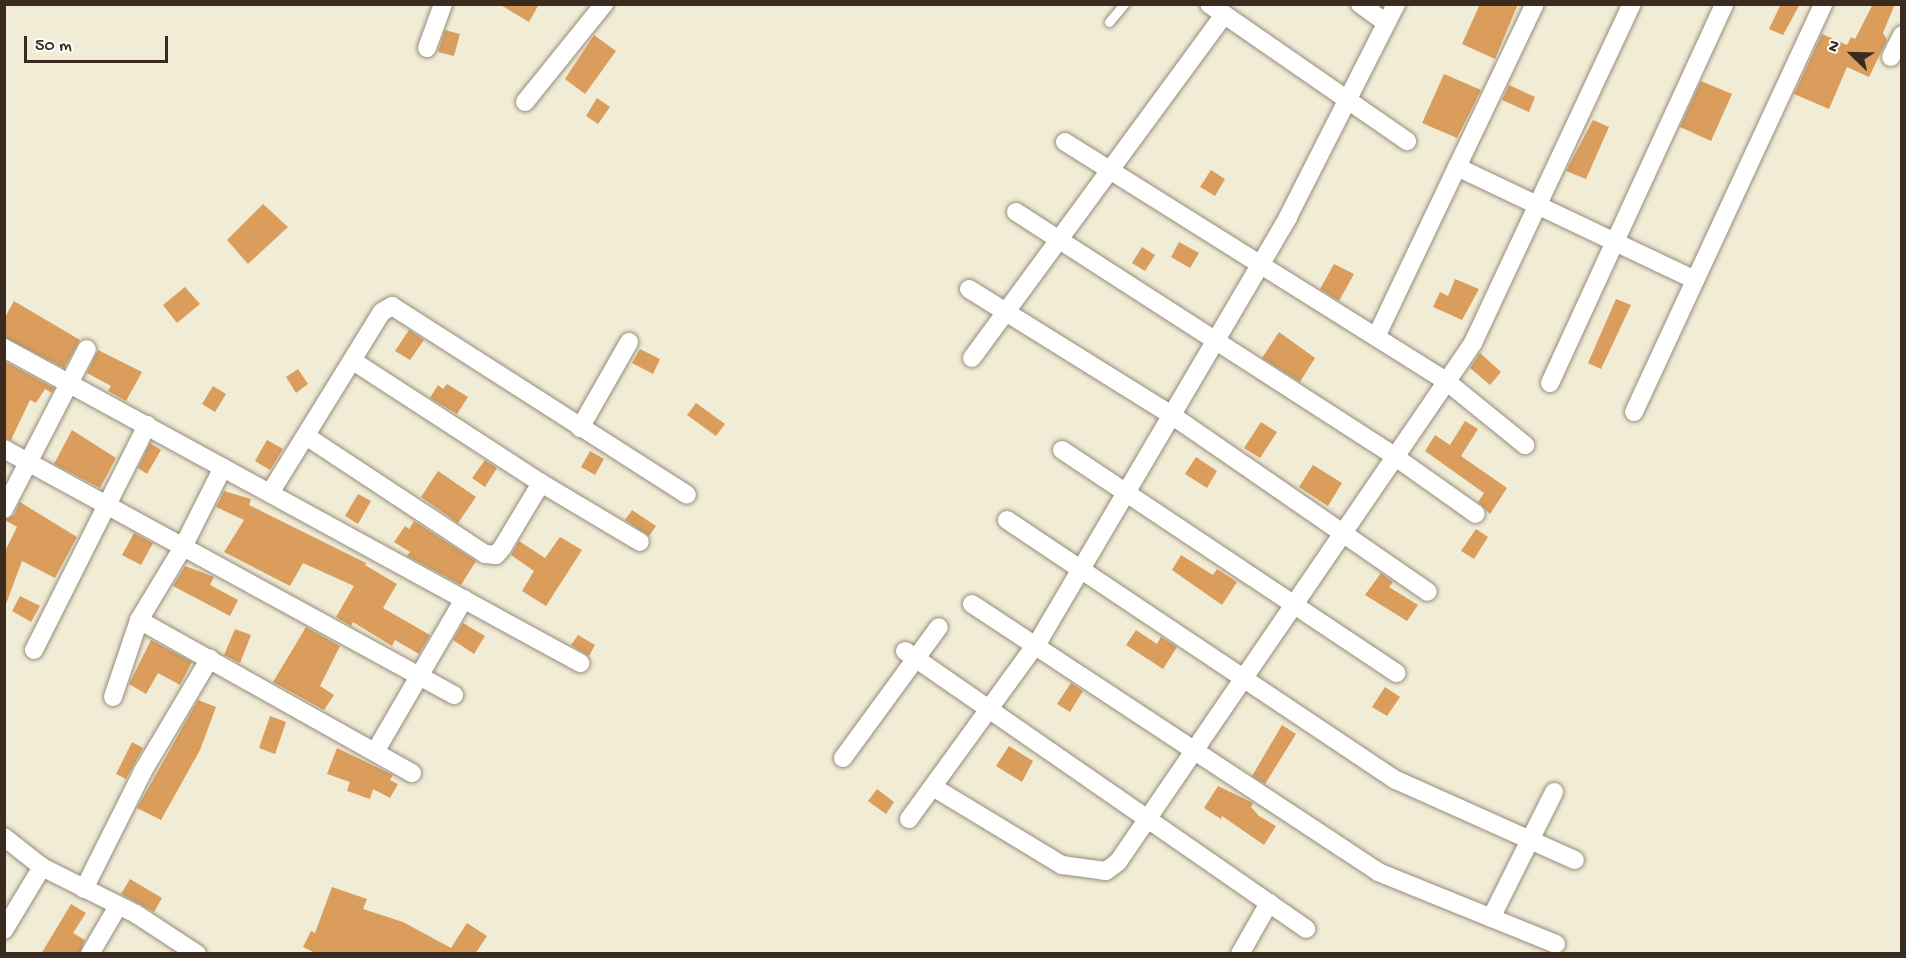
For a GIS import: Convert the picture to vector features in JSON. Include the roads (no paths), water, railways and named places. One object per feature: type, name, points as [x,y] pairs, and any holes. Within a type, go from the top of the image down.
[{"type":"street","points":[[427,48],[443,4]]},
{"type":"street","points":[[525,102],[604,4]]},
{"type":"street","points":[[1360,4],[1386,23]]},
{"type":"street","points":[[909,819],[1035,644],[1260,263],[1396,4]]},
{"type":"street","points":[[1376,337],[1535,4]]},
{"type":"street","points":[[933,787],[1062,865],[1106,871],[1118,862],[1341,532],[1473,343],[1632,4]]},
{"type":"street","points":[[1550,383],[1724,4]]},
{"type":"street","points":[[1635,412],[1823,4]]},
{"type":"street","points":[[972,358],[1110,170],[1216,10],[1407,141]]},
{"type":"street","points":[[1891,57],[1902,35]]},
{"type":"street","points":[[1065,142],[1446,381],[1525,445]]},
{"type":"street","points":[[1457,167],[1536,207],[1695,280]]},
{"type":"street","points":[[1016,212],[1394,456],[1476,514]]},
{"type":"street","points":[[969,289],[1170,414],[1428,592]]},
{"type":"street","points":[[270,493],[382,312],[392,306],[579,428],[687,495]]},
{"type":"street","points":[[579,428],[629,342]]},
{"type":"street","points":[[4,348],[580,663]]},
{"type":"street","points":[[4,509],[87,349]]},
{"type":"street","points":[[353,361],[541,483],[640,542]]},
{"type":"street","points":[[34,650],[147,425]]},
{"type":"street","points":[[306,436],[491,556],[502,548],[541,483]]},
{"type":"street","points":[[4,449],[454,695]]},
{"type":"street","points":[[1062,450],[1396,672]]},
{"type":"street","points":[[113,697],[139,620],[183,547],[222,467]]},
{"type":"street","points":[[1007,520],[1081,567],[1396,780],[1575,860]]},
{"type":"street","points":[[375,752],[464,599]]},
{"type":"street","points":[[972,604],[1194,748],[1378,872],[1556,944]]},
{"type":"street","points":[[139,620],[412,773]]},
{"type":"street","points":[[843,758],[911,655],[939,627]]},
{"type":"street","points":[[911,655],[1306,929]]},
{"type":"street","points":[[84,889],[143,771],[210,658]]},
{"type":"street","points":[[1491,918],[1532,841],[1554,792]]},
{"type":"street","points":[[4,837],[42,867],[118,906],[194,953]]},
{"type":"street","points":[[4,930],[42,867]]},
{"type":"street","points":[[1240,954],[1269,903]]},
{"type":"street","points":[[90,954],[118,906]]},
{"type":"lane","points":[[1109,22],[1124,4]]}]
